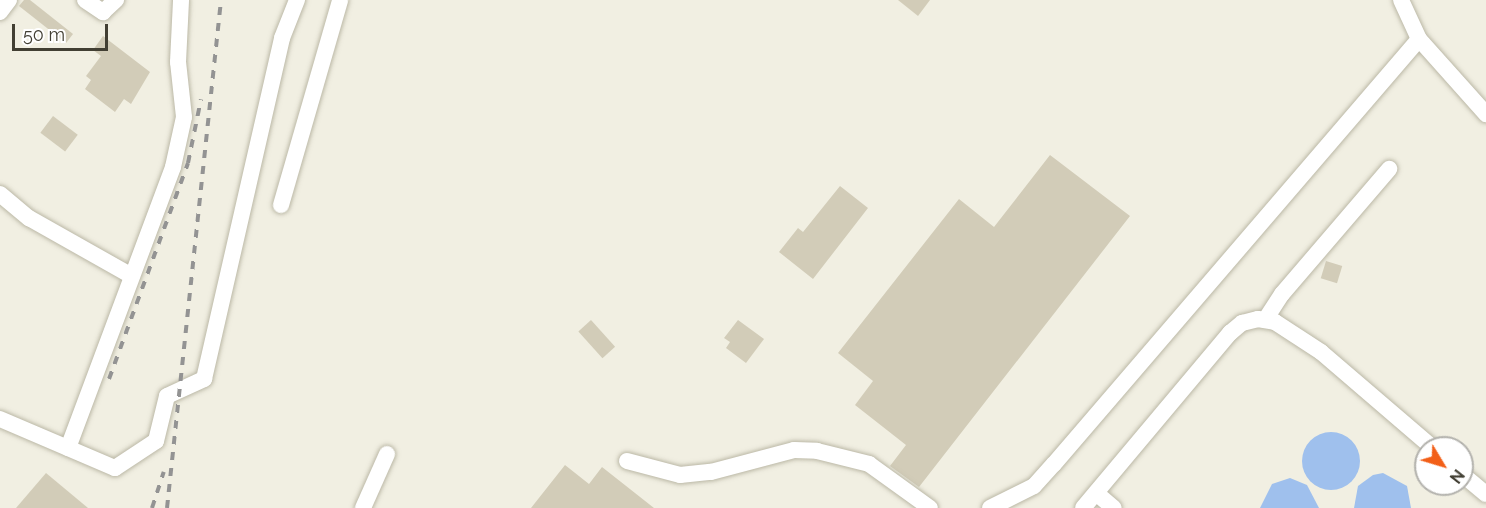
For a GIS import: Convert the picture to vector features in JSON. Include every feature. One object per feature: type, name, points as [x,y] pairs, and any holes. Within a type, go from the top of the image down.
[{"type":"street","points":[[0,12],[9,0]]},
{"type":"street","points":[[86,0],[103,12],[116,0]]},
{"type":"street","points":[[68,448],[173,167],[184,117],[178,62],[181,0]]},
{"type":"street","points":[[2,423],[115,468],[156,441],[167,396],[204,380],[282,38],[297,0]]},
{"type":"street","points":[[281,205],[340,0]]},
{"type":"street","points":[[1401,0],[1419,39],[1486,114]]},
{"type":"street","points":[[990,508],[1034,486],[1419,39]]},
{"type":"street","points":[[1265,320],[1282,294],[1389,169]]},
{"type":"street","points":[[0,194],[29,219],[132,276]]},
{"type":"street","points":[[1083,508],[1230,333],[1242,323],[1265,320],[1275,322],[1321,352],[1419,436]]},
{"type":"street","points":[[627,461],[680,475],[711,472],[794,450],[817,451],[869,464],[930,508]]},
{"type":"street","points":[[363,508],[387,454]]},
{"type":"street","points":[[1474,484],[1486,494]]},
{"type":"street","points":[[1096,493],[1114,508]]},
{"type":"water","points":[[1325,432],[1337,432],[1352,440],[1360,455],[1360,467],[1352,482],[1337,490],[1325,490],[1310,482],[1302,467],[1302,455],[1310,440]]},
{"type":"water","points":[[1383,473],[1407,486],[1411,508],[1354,508],[1358,486],[1373,475]]},
{"type":"water","points":[[1290,478],[1307,485],[1319,508],[1260,508],[1272,484]]},
{"type":"building","points":[[24,0],[30,0],[73,34],[66,43],[19,6]]},
{"type":"building","points":[[898,0],[930,0],[918,16]]},
{"type":"building","points":[[103,36],[150,72],[131,104],[124,99],[115,112],[85,89],[91,80],[86,76],[101,56],[93,50]]},
{"type":"building","points":[[53,116],[78,135],[65,151],[40,133]]},
{"type":"building","points":[[1050,155],[1130,216],[919,487],[890,466],[906,445],[855,405],[873,381],[838,353],[959,199],[994,227]]},
{"type":"building","points":[[840,186],[868,208],[813,279],[779,252],[798,228],[803,232]]},
{"type":"building","points":[[1326,261],[1342,266],[1337,283],[1321,278]]},
{"type":"building","points":[[591,320],[615,347],[602,358],[578,331]]},
{"type":"building","points":[[738,320],[764,339],[746,363],[726,348],[730,342],[724,338]]},
{"type":"building","points":[[565,465],[589,484],[602,467],[654,508],[531,508]]},
{"type":"building","points":[[46,473],[88,508],[16,508]]},
{"type":"railway","points":[[167,508],[221,0]]},
{"type":"railway","points":[[109,379],[188,163],[201,99]]},
{"type":"railway","points":[[152,508],[164,472]]}]
